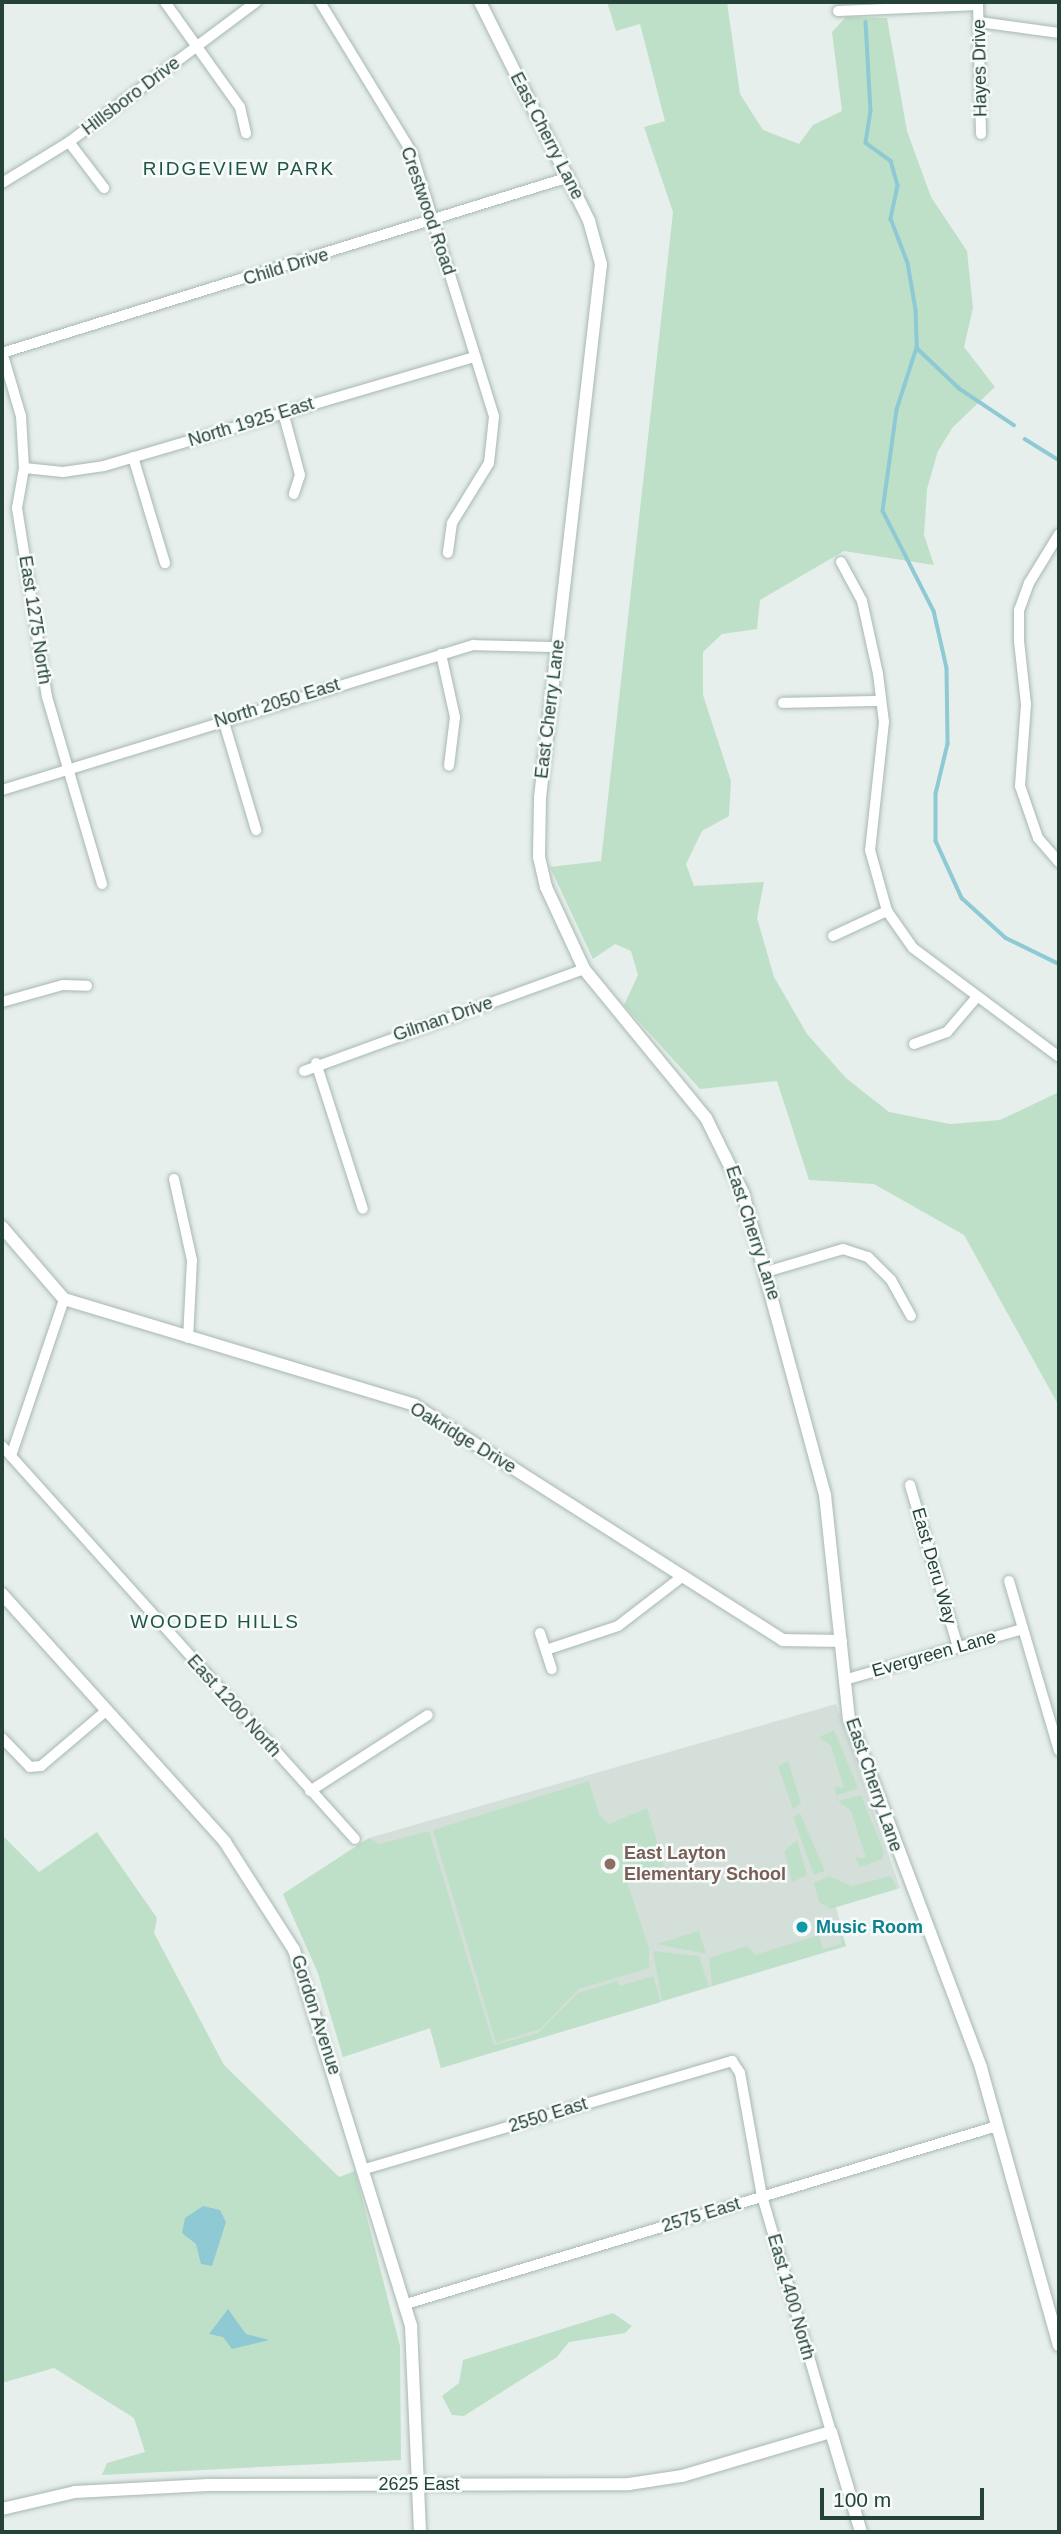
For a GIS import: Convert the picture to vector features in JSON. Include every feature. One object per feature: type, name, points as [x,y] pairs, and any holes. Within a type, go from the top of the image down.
[{"type":"street","points":[[165,2],[240,107],[246,133]]},
{"type":"street","name":"Hillsboro Drive","points":[[2,183],[69,142],[256,2]]},
{"type":"street","name":"Crestwood Road","points":[[320,2],[412,153],[475,357],[494,442],[489,463],[452,523],[448,553]]},
{"type":"street","name":"East Cherry Lane","points":[[480,2],[569,177],[601,264],[557,648],[539,856],[553,912],[584,969],[706,1118],[743,1193],[825,1495],[844,1680],[860,1757],[959,2005],[997,2126],[1059,2345]]},
{"type":"street","points":[[838,11],[978,3]]},
{"type":"street","name":"Hayes Drive","points":[[978,3],[981,134]]},
{"type":"street","points":[[979,22],[1059,33]]},
{"type":"street","points":[[69,142],[104,188]]},
{"type":"street","name":"Child Drive","points":[[2,353],[434,222],[569,177]]},
{"type":"street","name":"East 1275 North","points":[[2,353],[21,416],[24,468],[18,508],[64,770],[102,884]]},
{"type":"street","name":"North 1925 East","points":[[24,468],[63,472],[133,457],[475,357]]},
{"type":"street","points":[[283,412],[300,475],[294,494]]},
{"type":"street","points":[[133,457],[165,563]]},
{"type":"street","points":[[1059,534],[1019,610],[1026,704],[1020,786],[1038,838],[1059,862]]},
{"type":"street","points":[[1049,552],[1059,557]]},
{"type":"street","points":[[841,562],[862,601],[881,701],[870,850],[887,911],[913,948],[976,998],[1059,1056]]},
{"type":"street","name":"North 2050 East","points":[[2,790],[223,719],[442,654],[493,644],[557,648]]},
{"type":"street","points":[[442,654],[455,717],[449,766]]},
{"type":"street","points":[[783,704],[881,701]]},
{"type":"street","points":[[223,719],[256,830]]},
{"type":"street","points":[[833,936],[887,911]]},
{"type":"street","name":"Gilman Drive","points":[[304,1071],[316,1063],[584,969]]},
{"type":"street","points":[[2,1002],[63,985],[87,986]]},
{"type":"street","points":[[914,1044],[947,1032],[976,998]]},
{"type":"street","points":[[316,1063],[363,1209]]},
{"type":"street","points":[[174,1179],[192,1259],[188,1338]]},
{"type":"street","points":[[2,1227],[64,1299],[11,1456]]},
{"type":"street","points":[[766,1272],[843,1249],[868,1257],[891,1280],[911,1316]]},
{"type":"street","name":"Oakridge Drive","points":[[64,1299],[414,1405],[783,1640],[841,1641]]},
{"type":"street","name":"East 1200 North","points":[[2,1446],[355,1839]]},
{"type":"street","name":"East Deru Way","points":[[910,1485],[958,1647]]},
{"type":"street","points":[[546,1650],[618,1626],[683,1576]]},
{"type":"street","points":[[1009,1581],[1059,1751]]},
{"type":"street","name":"Gordon Avenue","points":[[2,1594],[225,1842],[274,1910],[310,1991],[406,2304],[413,2348],[416,2484],[420,2532]]},
{"type":"street","name":"Evergreen Lane","points":[[844,1680],[1023,1629]]},
{"type":"street","points":[[541,1633],[552,1670]]},
{"type":"street","points":[[2,1738],[30,1767],[52,1760],[107,1710]]},
{"type":"street","points":[[310,1791],[428,1715]]},
{"type":"street","name":"2550 East","points":[[365,2169],[732,2061]]},
{"type":"street","name":"East 1400 North","points":[[732,2061],[740,2073],[762,2196],[861,2532]]},
{"type":"street","name":"2575 East","points":[[406,2304],[997,2126]]},
{"type":"street","name":"2625 East","points":[[2,2509],[75,2492],[416,2484],[629,2484],[682,2476],[831,2432]]},
{"type":"shaded area","name":"East Layton Elementary School","points":[[836,1704],[900,1888],[836,1907],[846,1946],[441,2068],[430,2028],[343,2057],[318,1973],[283,1894],[369,1838]]},
{"type":"green space","points":[[607,2],[727,2],[740,94],[763,130],[799,144],[813,125],[842,111],[832,32],[846,17],[887,18],[907,131],[931,197],[967,251],[973,308],[964,347],[995,387],[953,427],[938,451],[927,489],[924,535],[934,565],[844,551],[760,600],[757,629],[722,634],[703,652],[703,695],[731,781],[729,816],[702,831],[686,864],[694,886],[764,882],[757,918],[774,977],[807,1034],[846,1078],[889,1112],[950,1124],[1000,1120],[1059,1092],[1059,1406],[964,1235],[874,1184],[809,1180],[777,1081],[700,1089],[624,1005],[638,975],[631,951],[615,944],[593,959],[550,867],[601,861],[673,212],[644,127],[665,121],[640,24],[616,31]]},
{"type":"green space","points":[[834,1730],[858,1788],[836,1796],[835,1787],[844,1788],[831,1746],[819,1737]]},
{"type":"green space","points":[[788,1761],[801,1803],[793,1809],[778,1766]]},
{"type":"green space","points":[[589,1781],[599,1815],[609,1824],[647,1808],[664,1866],[626,1878],[649,1949],[649,1968],[579,1989],[540,2029],[496,2043],[433,1830]]},
{"type":"green space","points":[[861,1795],[884,1852],[883,1859],[860,1867],[855,1857],[866,1858],[851,1811],[838,1801]]},
{"type":"green space","points":[[800,1813],[825,1871],[814,1875],[793,1817]]},
{"type":"green space","points":[[429,1831],[494,2045],[538,2033],[578,1993],[617,1981],[620,1986],[653,1976],[661,2002],[441,2068],[430,2028],[343,2057],[318,1973],[283,1894],[369,1838],[380,1844]]},
{"type":"green space","points":[[97,1832],[157,1918],[154,1933],[224,2065],[339,2177],[355,2171],[400,2346],[401,2460],[102,2475],[107,2463],[145,2452],[134,2418],[54,2368],[2,2383],[2,1835],[39,1872]]},
{"type":"green space","points":[[797,1840],[807,1875],[792,1882],[784,1851]]},
{"type":"green space","points":[[829,1876],[852,1886],[891,1876],[897,1889],[830,1909],[819,1902],[814,1883]]},
{"type":"green space","points":[[840,1929],[846,1946],[712,1986],[709,1958],[747,1946],[755,1955],[819,1935],[823,1949],[841,1944]]},
{"type":"green space","points":[[699,1931],[706,1954],[657,1944]]},
{"type":"green space","points":[[653,1951],[699,1956],[709,1987],[662,2001]]},
{"type":"green space","points":[[613,2313],[632,2326],[625,2333],[569,2342],[557,2357],[464,2416],[452,2415],[442,2396],[459,2383],[463,2360]]},
{"type":"water","points":[[203,2206],[220,2210],[226,2222],[212,2266],[201,2264],[196,2244],[182,2233],[185,2218]]},
{"type":"water","points":[[228,2309],[246,2334],[269,2340],[232,2349],[223,2337],[209,2334]]},
{"type":"waterway","points":[[866,22],[871,111],[866,143],[891,161],[898,186],[891,219],[908,263],[916,310],[917,348],[897,410],[883,511],[934,611],[947,668],[948,744],[936,794],[936,841],[962,898],[1006,938],[1059,964]]},
{"type":"waterway","points":[[917,348],[960,389],[1014,425]]},
{"type":"waterway","points":[[1025,439],[1059,460]]},
{"type":"place","name":"East Layton Elementary School","points":[[610,1864]]},
{"type":"place","name":"Music Room","points":[[802,1927]]},
{"type":"district","name":"RIDGEVIEW PARK","points":[[239,169]]},
{"type":"district","name":"WOODED HILLS","points":[[215,1622]]}]
